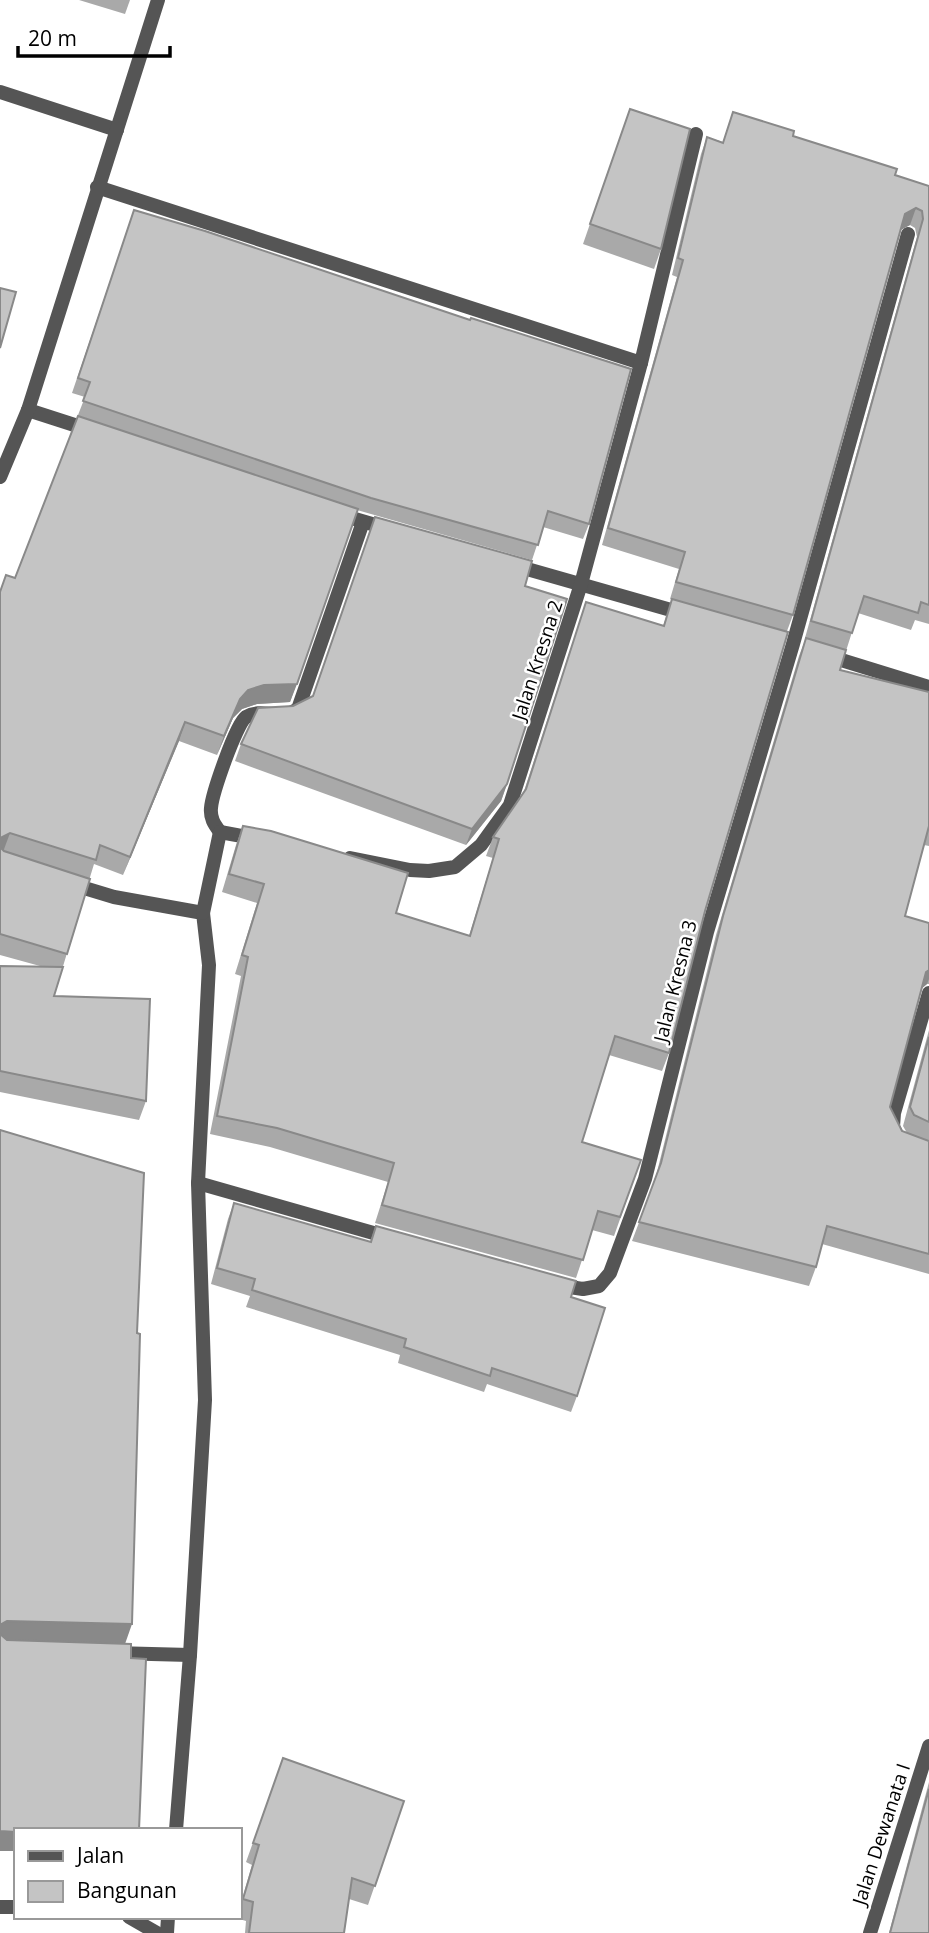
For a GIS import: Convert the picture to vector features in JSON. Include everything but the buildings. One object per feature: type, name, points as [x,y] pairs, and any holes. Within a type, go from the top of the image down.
[{"type":"street","points":[[0,477],[28,410],[158,0]]},
{"type":"street","points":[[0,92],[117,130]]},
{"type":"street","name":"Jalan Kresna 2","points":[[334,854],[429,871],[455,867],[481,845],[510,805],[581,584],[641,363],[696,134]]},
{"type":"street","points":[[97,187],[641,363]]},
{"type":"street","name":"Jalan Kresna 3","points":[[553,1284],[583,1289],[599,1286],[610,1273],[640,1191],[707,932],[787,643],[908,234]]},
{"type":"street","points":[[28,410],[105,436]]},
{"type":"street","points":[[324,509],[401,533]]},
{"type":"street","points":[[270,841],[220,832],[212,821],[211,807],[237,730],[244,718],[253,715],[289,716],[298,709],[363,522]]},
{"type":"street","points":[[504,562],[701,618]]},
{"type":"street","points":[[787,643],[929,687]]},
{"type":"street","points":[[176,1828],[190,1655],[205,1400],[198,1183],[209,965],[203,913],[220,832]]},
{"type":"street","points":[[52,879],[114,897],[203,913]]},
{"type":"street","points":[[909,1146],[900,1141],[893,1127],[894,1113],[929,993]]},
{"type":"street","points":[[198,1183],[412,1244]]},
{"type":"street","points":[[95,1653],[190,1655]]},
{"type":"street","name":"Jalan Dewanata I","points":[[870,1933],[929,1746]]},
{"type":"street","points":[[132,1919],[157,1933]]}]
